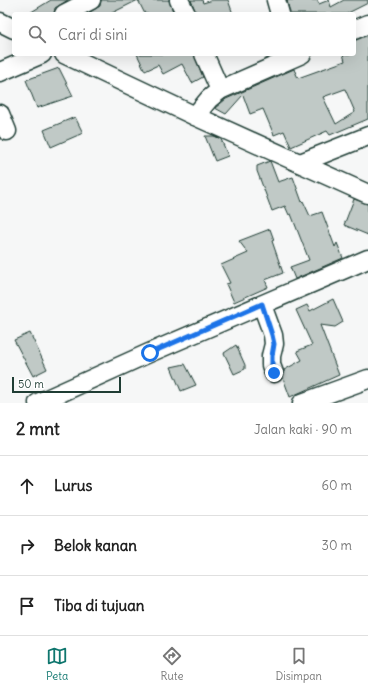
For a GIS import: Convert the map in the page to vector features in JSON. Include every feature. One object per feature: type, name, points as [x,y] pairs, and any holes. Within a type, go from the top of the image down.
[{"type":"street","points":[[68,12],[91,0]]},
{"type":"street","points":[[179,0],[185,12]]},
{"type":"street","points":[[276,0],[279,12]]},
{"type":"street","points":[[0,22],[12,28]]},
{"type":"street","points":[[356,29],[368,24]]},
{"type":"street","points":[[0,72],[37,56]]},
{"type":"street","points":[[68,56],[194,116],[368,194]]},
{"type":"street","points":[[205,56],[220,90]]},
{"type":"street","points":[[194,116],[209,99],[220,90],[294,56]]},
{"type":"street","points":[[0,114],[7,131]]},
{"type":"street","points":[[300,164],[368,136]]},
{"type":"street","points":[[38,403],[68,397],[262,304],[368,259]]},
{"type":"street","points":[[262,304],[274,344],[272,356],[274,373]]},
{"type":"street","points":[[304,403],[368,380]]},
{"type":"building","points":[[51,0],[68,0],[55,8],[54,12],[31,12]]},
{"type":"building","points":[[101,0],[138,0],[114,12],[90,12],[100,6]]},
{"type":"building","points":[[138,0],[169,0],[173,12],[144,12]]},
{"type":"building","points":[[191,0],[202,0],[203,3],[213,0],[228,0],[232,12],[195,12]]},
{"type":"building","points":[[287,0],[317,0],[319,4],[329,0],[331,7],[344,0],[368,0],[368,3],[350,12],[290,12]]},
{"type":"building","points":[[368,35],[368,119],[330,135],[327,131],[291,147],[284,131],[274,135],[263,109],[250,114],[243,95],[226,114],[215,108],[226,99],[294,69],[298,78],[345,61],[344,56],[356,56],[356,39]],"holes":[[[345,89],[355,112],[336,124],[323,97]]]},
{"type":"building","points":[[138,56],[195,56],[203,77],[192,83],[182,64],[163,74],[158,65],[145,71]]},
{"type":"building","points":[[59,68],[73,96],[37,108],[26,80]]},
{"type":"building","points":[[75,117],[83,133],[51,147],[44,130]]},
{"type":"building","points":[[205,136],[214,136],[221,139],[228,156],[215,161]]},
{"type":"building","points":[[270,161],[278,182],[293,177],[302,202],[303,201],[310,216],[322,212],[335,247],[337,243],[343,258],[295,279],[290,267],[309,260],[291,214],[289,215],[285,206],[272,211],[257,171],[257,166]]},
{"type":"building","points":[[354,199],[368,204],[368,235],[344,225]]},
{"type":"building","points":[[270,229],[274,240],[272,241],[283,273],[265,280],[268,287],[234,302],[226,284],[230,283],[221,265],[248,253],[239,241]]},
{"type":"building","points":[[333,299],[343,322],[335,327],[320,325],[339,375],[290,397],[283,378],[284,370],[302,360],[297,351],[312,345],[296,310],[307,305],[310,311]]},
{"type":"building","points":[[30,333],[47,369],[33,376],[14,340]]},
{"type":"building","points":[[236,345],[245,365],[245,369],[234,374],[224,353]]},
{"type":"building","points":[[185,364],[196,385],[181,391],[171,367]]},
{"type":"route","points":[[150,353],[262,304],[274,344],[272,356],[274,373]]}]
